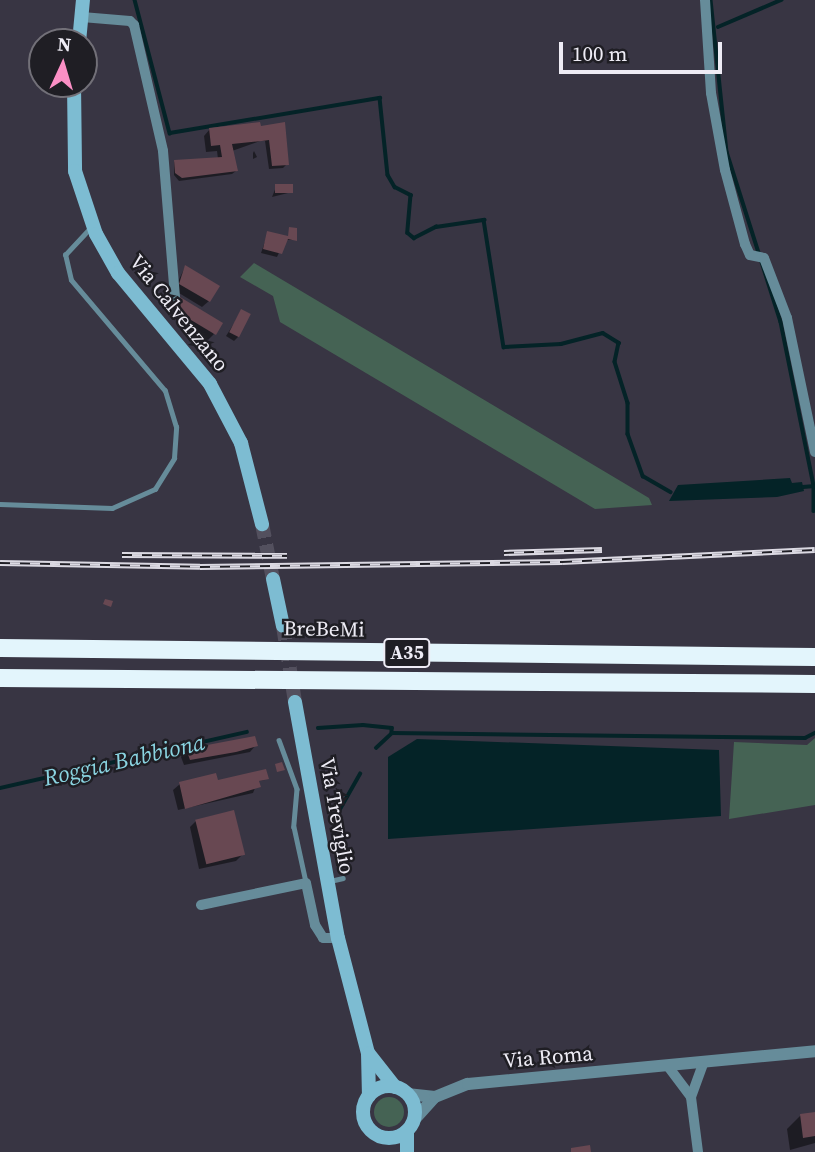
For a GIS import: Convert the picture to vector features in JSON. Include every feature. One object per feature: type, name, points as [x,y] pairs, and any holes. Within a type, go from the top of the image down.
[{"type":"highway","name":"BreBeMi","points":[[0,648],[815,657]]},
{"type":"highway","name":"A35","points":[[0,678],[815,684]]},
{"type":"main road","points":[[81,28],[83,0]]},
{"type":"main road","name":"Via Calvenzano","points":[[74,98],[75,170],[92,226],[118,273],[210,384],[241,443],[262,524]]},
{"type":"main road","points":[[273,579],[283,626]]},
{"type":"main road","name":"Via Treviglio","points":[[295,702],[338,938],[368,1053],[369,1096],[365,1121],[384,1138],[394,1152]]},
{"type":"main road","name":"Via Treviglio","points":[[368,1053],[414,1106],[407,1152]]},
{"type":"main road","points":[[369,1096],[381,1088],[401,1090]]},
{"type":"main road","points":[[384,1138],[411,1125]]},
{"type":"street","points":[[705,0],[715,117],[750,255],[764,258],[787,318],[815,452]]},
{"type":"street","points":[[82,17],[130,21],[134,25],[163,151],[175,298]]},
{"type":"street","name":"Via Treviglio","points":[[201,905],[306,883],[315,925],[323,938],[338,938]]},
{"type":"street","name":"Via Roma","points":[[411,1125],[435,1097],[468,1084],[815,1051]]},
{"type":"street","points":[[698,1152],[691,1097],[704,1062]]},
{"type":"street","points":[[667,1065],[691,1097]]},
{"type":"street","name":"Via Roma","points":[[401,1090],[435,1097]]},
{"type":"lane","points":[[0,504],[112,508],[155,489],[174,458],[176,428],[164,391],[71,280],[65,255],[92,226]]},
{"type":"lane","points":[[279,740],[297,789],[294,827],[306,883]]},
{"type":"lane","points":[[327,881],[343,878]]},
{"type":"shaded area","points":[[254,263],[649,498],[652,505],[595,509],[280,322],[273,296],[240,277]]},
{"type":"shaded area","points":[[790,478],[792,483],[802,482],[804,491],[777,497],[669,501],[678,485]]},
{"type":"shaded area","points":[[815,738],[815,805],[729,819],[734,742],[807,745]]},
{"type":"shaded area","points":[[417,739],[719,750],[721,816],[388,839],[388,757]]},
{"type":"shaded area","points":[[389,1097],[395,1098],[403,1106],[403,1118],[395,1126],[389,1127],[383,1126],[375,1118],[374,1112],[375,1106],[383,1098]]},
{"type":"building","points":[[260,122],[261,126],[285,122],[289,165],[272,166],[269,140],[232,144],[238,171],[182,178],[175,173],[174,160],[222,157],[220,145],[211,146],[209,128]]},
{"type":"building","points":[[275,184],[293,184],[293,193],[275,193]]},
{"type":"building","points":[[289,227],[297,228],[297,241],[288,239],[282,254],[263,249],[267,231],[288,236]]},
{"type":"building","points":[[185,265],[220,286],[210,302],[179,284]]},
{"type":"building","points":[[180,297],[223,323],[216,335],[181,314]]},
{"type":"building","points":[[241,309],[251,314],[239,337],[229,332]]},
{"type":"building","points":[[105,599],[113,601],[111,607],[103,604]]},
{"type":"building","points":[[255,736],[258,746],[236,752],[190,760],[186,749]]},
{"type":"building","points":[[282,762],[285,770],[277,772],[275,764]]},
{"type":"building","points":[[266,769],[269,779],[259,781],[261,787],[185,809],[179,782],[216,773],[218,780]]},
{"type":"building","points":[[234,810],[245,855],[206,864],[195,820]]},
{"type":"building","points":[[815,1112],[815,1136],[803,1138],[800,1114]]},
{"type":"building","points":[[590,1145],[591,1152],[571,1152],[571,1148]]},
{"type":"waterway","points":[[135,0],[170,133],[380,98],[388,175],[395,187],[411,195],[408,233],[414,238],[436,227],[484,220],[504,347],[561,344],[603,333],[619,343],[615,362],[628,403],[628,434],[643,476],[671,492]]},
{"type":"waterway","points":[[711,0],[727,152],[781,322],[814,485],[814,511]]},
{"type":"waterway","points":[[718,27],[781,0]]},
{"type":"waterway","points":[[803,487],[815,486]]},
{"type":"waterway","name":"Roggia Babbiona","points":[[318,728],[363,725],[392,728],[392,733]]},
{"type":"waterway","name":"Roggia Babbiona","points":[[0,788],[247,732]]},
{"type":"waterway","points":[[376,748],[392,733],[805,738],[815,733]]},
{"type":"waterway","points":[[334,820],[360,774]]},
{"type":"tunnel","points":[[262,524],[273,579]]},
{"type":"tunnel","points":[[283,626],[295,702]]},
{"type":"railway","points":[[504,553],[602,550]]},
{"type":"railway","points":[[0,563],[200,567],[562,562],[815,550]]},
{"type":"railway","points":[[122,555],[287,556]]}]
